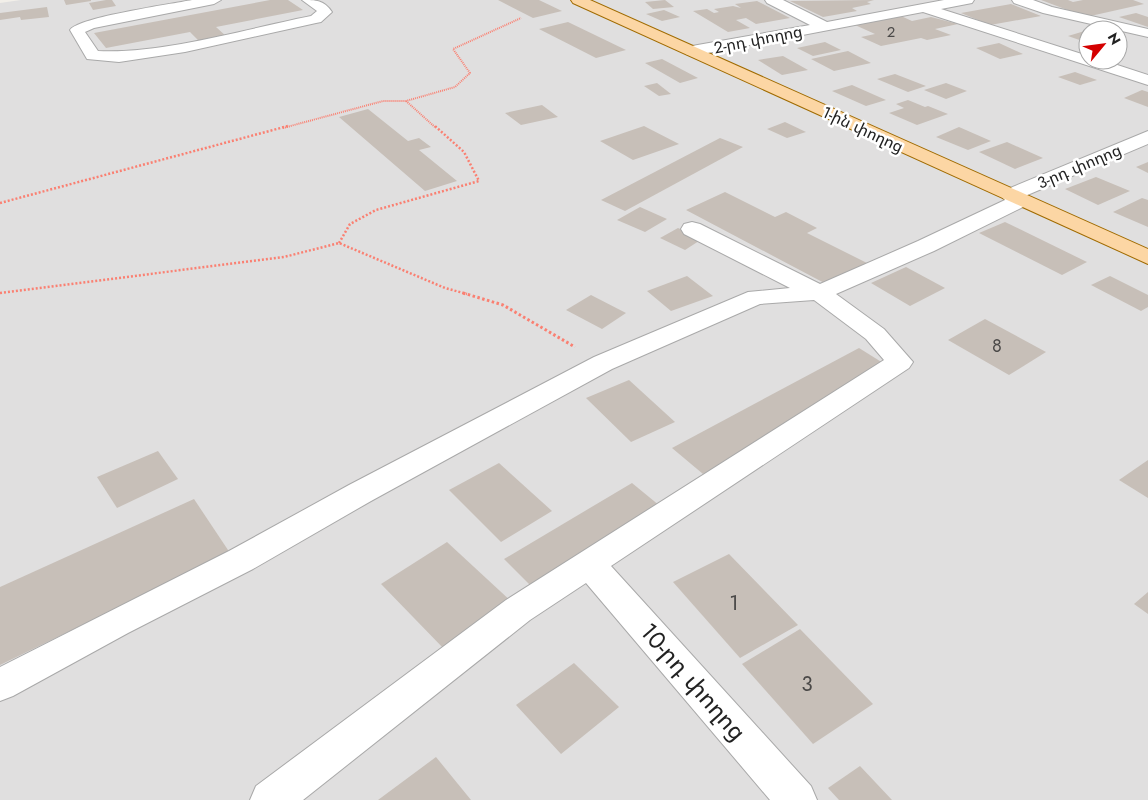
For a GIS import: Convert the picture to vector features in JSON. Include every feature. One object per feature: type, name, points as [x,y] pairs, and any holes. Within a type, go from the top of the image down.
[{"type":"main road","name":"1-ին փողոց","points":[[578,0],[1148,257]]},
{"type":"street","points":[[214,0],[90,24],[77,30],[93,56],[119,57],[185,47],[316,18],[325,12],[321,7],[309,0]]},
{"type":"street","name":"2-րդ փողոց","points":[[772,0],[824,26]]},
{"type":"street","points":[[905,0],[924,8],[1148,80]]},
{"type":"street","name":"2-րդ փողոց","points":[[692,51],[967,0]]},
{"type":"street","points":[[1019,0],[1056,12],[1148,33]]},
{"type":"street","name":"3-րդ փողոց","points":[[819,293],[926,246],[1015,198],[1148,137]]},
{"type":"street","points":[[271,800],[518,610],[900,362],[875,334],[819,293],[692,229]]},
{"type":"street","points":[[0,685],[116,623],[241,560],[360,493],[603,363],[756,297],[819,293]]},
{"type":"street","name":"10-րդ փողոց","points":[[590,564],[796,800]]},
{"type":"path","points":[[0,203],[383,101],[406,101],[455,87],[470,73],[453,49],[521,18]]},
{"type":"path","points":[[339,243],[350,224],[376,210],[479,181],[464,152],[406,101]]},
{"type":"path","points":[[0,293],[284,257],[339,243],[445,288],[503,305],[603,363]]},
{"type":"shaded area","points":[[21,0],[1148,0],[1148,800],[0,800],[0,3]]},
{"type":"building","points":[[64,0],[91,0],[91,1],[66,5]]},
{"type":"building","points":[[112,0],[116,6],[93,10],[89,3]]},
{"type":"building","points":[[270,0],[288,0],[303,10],[216,27],[227,37],[201,43],[190,32],[106,48],[94,33]]},
{"type":"building","points":[[498,0],[539,0],[562,11],[533,18]]},
{"type":"building","points":[[665,0],[674,7],[653,9],[645,2]]},
{"type":"building","points":[[874,0],[867,2],[871,4],[852,8],[857,11],[823,17],[790,1]]},
{"type":"building","points":[[1041,0],[1068,0],[1073,2],[1083,0],[1133,0],[1144,4],[1086,17]]},
{"type":"building","points":[[757,1],[790,18],[756,24],[746,18],[736,20],[750,28],[728,32],[693,11],[707,9],[714,13],[719,12],[714,9],[733,6],[741,8],[735,4]]},
{"type":"building","points":[[1011,4],[1041,16],[990,25],[961,13]]},
{"type":"building","points":[[47,7],[49,17],[21,20],[20,17],[0,20],[0,13]]},
{"type":"building","points":[[664,10],[680,17],[662,21],[646,14]]},
{"type":"building","points":[[1136,13],[1148,17],[1148,27],[1128,20],[1119,17]]},
{"type":"building","points":[[901,16],[912,21],[931,17],[958,24],[935,29],[951,35],[927,40],[921,38],[881,46],[861,37],[875,34],[855,25]]},
{"type":"building","points":[[568,22],[626,50],[596,58],[539,29]]},
{"type":"building","points":[[1078,33],[1078,40],[1068,36]]},
{"type":"building","points":[[825,42],[841,50],[813,56],[797,48]]},
{"type":"building","points":[[999,43],[1023,54],[1000,59],[976,48]]},
{"type":"building","points":[[848,51],[871,63],[834,71],[811,59]]},
{"type":"building","points":[[783,56],[808,70],[782,75],[758,60]]},
{"type":"building","points":[[662,59],[698,78],[680,83],[645,63]]},
{"type":"building","points":[[1075,72],[1097,80],[1080,85],[1058,77]]},
{"type":"building","points":[[895,74],[926,86],[908,92],[877,79]]},
{"type":"building","points":[[657,83],[671,94],[659,96],[644,86]]},
{"type":"building","points":[[946,83],[967,91],[946,99],[924,90]]},
{"type":"building","points":[[852,85],[886,100],[866,106],[832,91]]},
{"type":"building","points":[[1142,90],[1148,92],[1148,107],[1124,98]]},
{"type":"building","points":[[908,100],[948,114],[917,125],[889,113],[904,108],[896,104]]},
{"type":"building","points":[[542,105],[558,117],[521,125],[505,113]]},
{"type":"building","points":[[368,109],[408,141],[419,138],[431,147],[419,150],[457,181],[425,191],[339,117]]},
{"type":"building","points":[[785,122],[806,132],[787,138],[767,129]]},
{"type":"building","points":[[644,126],[679,144],[633,160],[600,141]]},
{"type":"building","points":[[959,127],[991,141],[968,150],[936,137]]},
{"type":"building","points":[[720,138],[743,147],[625,211],[601,200]]},
{"type":"building","points":[[1007,142],[1043,158],[1015,169],[979,152]]},
{"type":"building","points":[[1148,162],[1148,173],[1136,167]]},
{"type":"building","points":[[1096,177],[1130,191],[1098,205],[1065,189]]},
{"type":"building","points":[[725,192],[775,217],[786,212],[817,228],[807,233],[869,264],[830,286],[686,210]]},
{"type":"building","points":[[1142,198],[1148,200],[1148,227],[1113,212]]},
{"type":"building","points":[[640,207],[667,219],[645,232],[617,220]]},
{"type":"building","points":[[1005,222],[1087,262],[1062,275],[979,233]]},
{"type":"building","points":[[678,228],[702,239],[685,250],[660,238]]},
{"type":"building","points":[[906,267],[945,288],[910,306],[871,283]]},
{"type":"building","points":[[687,276],[713,296],[671,311],[647,291]]},
{"type":"building","points":[[1110,276],[1148,295],[1148,307],[1141,311],[1091,285]]},
{"type":"building","points":[[591,295],[626,313],[602,329],[566,310]]},
{"type":"building","points":[[985,319],[1046,352],[1009,375],[948,340]]},
{"type":"building","points":[[859,348],[891,368],[703,474],[672,448]]},
{"type":"building","points":[[629,380],[675,422],[631,442],[586,398]]},
{"type":"building","points":[[158,451],[178,479],[117,508],[97,477]]},
{"type":"building","points":[[1148,460],[1148,498],[1119,480]]},
{"type":"building","points":[[499,463],[552,511],[501,542],[449,490]]},
{"type":"building","points":[[632,483],[660,506],[531,586],[504,559]]},
{"type":"building","points":[[194,499],[230,553],[0,665],[0,587]]},
{"type":"building","points":[[447,542],[513,603],[446,651],[381,584]]},
{"type":"building","points":[[729,554],[798,625],[740,658],[673,582]]},
{"type":"building","points":[[1148,592],[1148,614],[1134,604]]},
{"type":"building","points":[[800,629],[873,704],[813,744],[742,664]]},
{"type":"building","points":[[574,663],[619,707],[561,754],[516,705]]},
{"type":"building","points":[[436,757],[471,800],[378,800]]},
{"type":"building","points":[[860,766],[892,800],[839,800],[828,788]]}]
